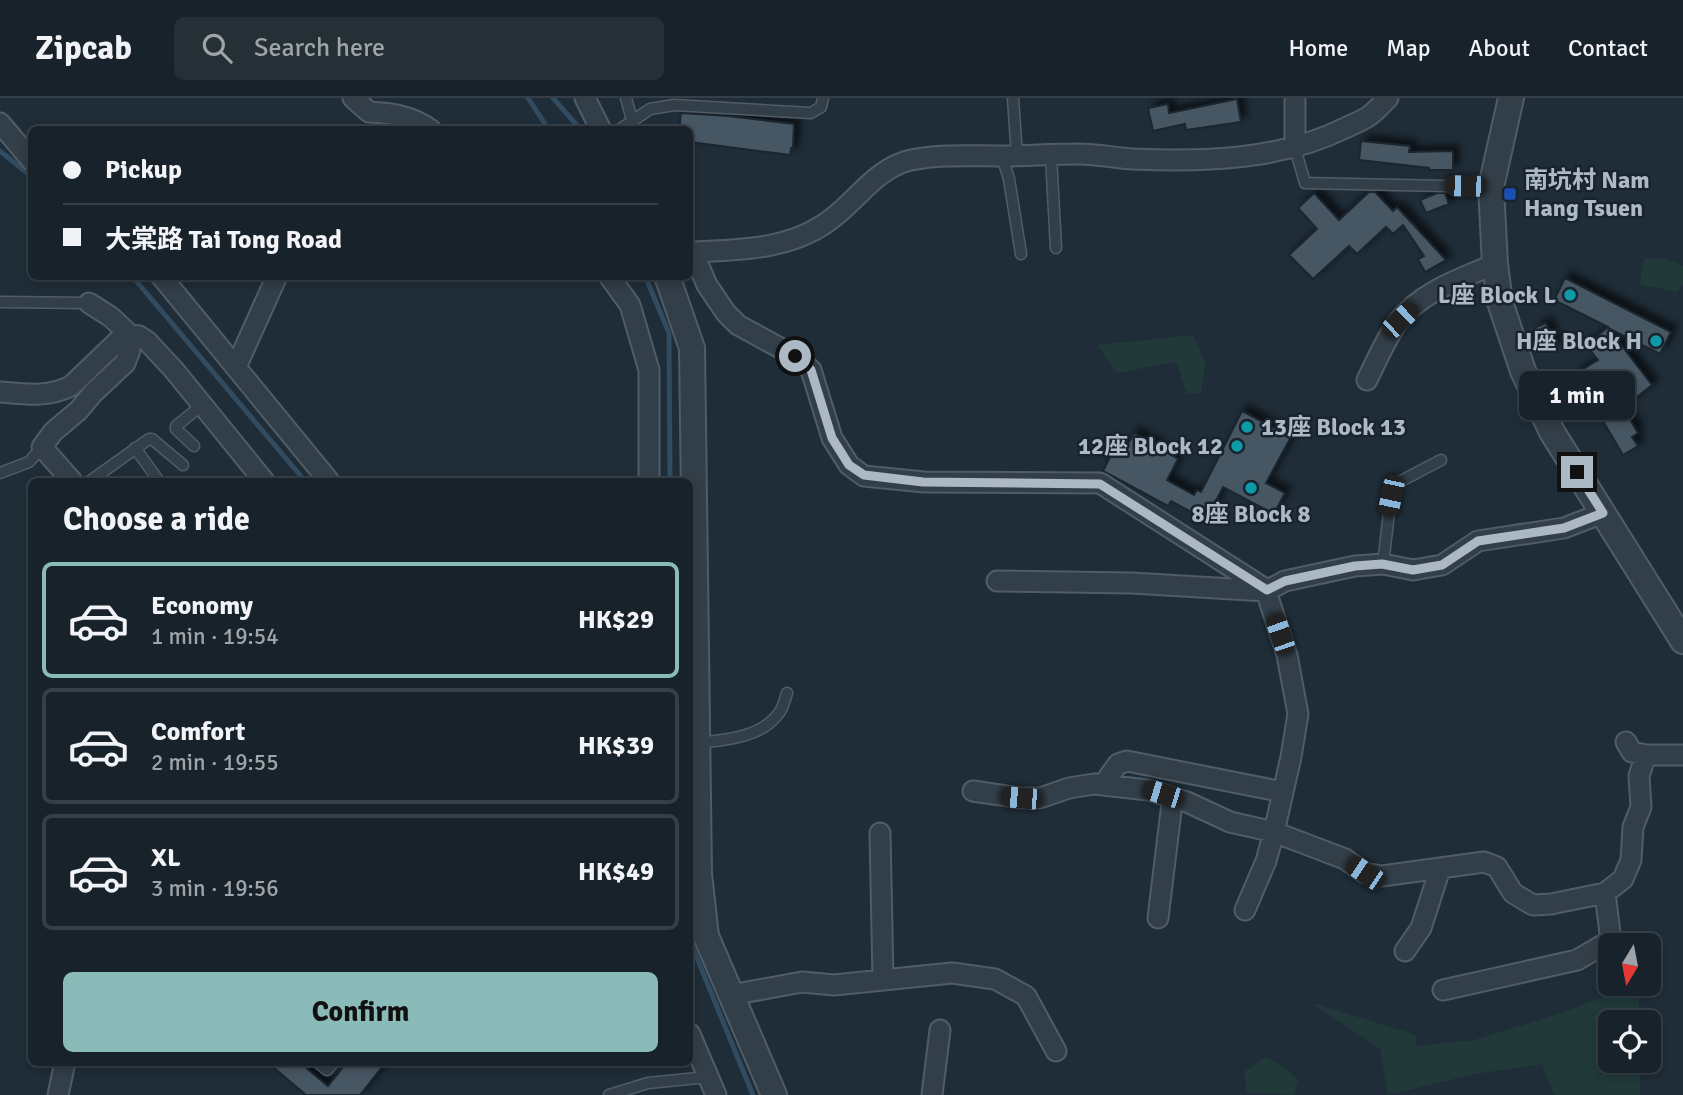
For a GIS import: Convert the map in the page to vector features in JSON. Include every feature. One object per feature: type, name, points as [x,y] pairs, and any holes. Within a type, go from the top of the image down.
[{"type":"street","points":[[354,98],[369,112],[389,113],[423,126]]},
{"type":"street","points":[[584,98],[599,126]]},
{"type":"street","points":[[1295,98],[1295,148]]},
{"type":"street","points":[[693,252],[780,244],[806,234],[834,217],[882,172],[907,161],[934,156],[1051,156],[1076,153],[1133,159],[1257,155],[1295,148],[1320,139],[1367,117],[1388,98]]},
{"type":"street","points":[[1511,98],[1491,187],[1500,302],[1523,371],[1552,432],[1683,640]]},
{"type":"street","points":[[0,123],[28,156]]},
{"type":"street","points":[[693,256],[707,285],[726,313],[738,325],[795,356],[811,370],[832,438],[849,465],[864,475],[923,482],[1100,484],[1267,590],[1287,655],[1298,714],[1274,832],[1259,879],[1245,910]]},
{"type":"street","points":[[1367,380],[1390,335],[1414,306],[1444,287],[1495,264]]},
{"type":"street","points":[[164,280],[328,478]]},
{"type":"street","points":[[236,367],[276,280]]},
{"type":"street","points":[[612,280],[630,305],[649,370],[649,478]]},
{"type":"street","points":[[668,280],[692,348],[697,743],[693,785],[706,936],[774,1095]]},
{"type":"street","points":[[69,478],[42,447],[53,432],[79,410],[125,363],[130,350],[130,335],[111,317],[89,303]]},
{"type":"street","points":[[0,392],[41,395],[62,391],[71,386],[111,346],[130,335],[139,336],[147,341],[262,478]]},
{"type":"street","points":[[997,581],[1132,583],[1267,590],[1285,581],[1355,566],[1382,564],[1413,570],[1442,565],[1478,541],[1564,528],[1603,513]]},
{"type":"street","points":[[1626,742],[1632,752],[1646,755],[1683,755]]},
{"type":"street","points":[[973,791],[995,796],[1040,798],[1081,785],[1148,790],[1178,799],[1230,822],[1274,832],[1345,859],[1365,873],[1382,876],[1491,863],[1497,867],[1513,893],[1533,905],[1605,893],[1623,879],[1631,860],[1633,827],[1641,807],[1639,776],[1646,755]]},
{"type":"street","points":[[1103,785],[1118,764],[1127,761],[1283,792]]},
{"type":"street","points":[[1158,918],[1172,803],[1178,799]]},
{"type":"street","points":[[880,833],[883,980]]},
{"type":"street","points":[[1405,951],[1421,928],[1440,869]]},
{"type":"street","points":[[1443,990],[1577,960],[1594,952],[1608,942],[1610,933],[1605,893]]},
{"type":"street","points":[[731,995],[802,982],[834,985],[952,972],[995,979],[1026,996],[1056,1051]]},
{"type":"street","points":[[932,1095],[940,1030]]},
{"type":"street","points":[[693,1041],[712,1086]]},
{"type":"street","points":[[58,1095],[64,1066]]},
{"type":"lane","points":[[626,98],[632,120]]},
{"type":"lane","points":[[624,126],[650,108],[674,104],[811,113],[821,107],[823,98]]},
{"type":"lane","points":[[1013,98],[1009,179],[1021,254]]},
{"type":"lane","points":[[1295,148],[1305,183],[1491,187]]},
{"type":"lane","points":[[1051,156],[1056,248]]},
{"type":"lane","points":[[0,302],[89,303]]},
{"type":"lane","points":[[194,446],[176,426],[202,405]]},
{"type":"lane","points":[[94,478],[145,440],[152,439],[183,465]]},
{"type":"lane","points":[[0,473],[29,462],[42,447]]},
{"type":"lane","points":[[135,448],[157,478]]},
{"type":"lane","points":[[1382,564],[1391,496],[1401,481],[1441,460]]},
{"type":"lane","points":[[105,470],[109,478]]},
{"type":"lane","points":[[697,743],[730,739],[758,730],[779,713],[787,693]]},
{"type":"lane","points":[[609,1095],[648,1083],[712,1086]]},
{"type":"green space","points":[[1644,258],[1667,259],[1683,266],[1683,284],[1677,292],[1640,284]]},
{"type":"green space","points":[[1193,335],[1205,362],[1201,394],[1187,393],[1176,362],[1117,373],[1097,345]]},
{"type":"green space","points":[[1606,996],[1639,996],[1639,1010],[1598,1010],[1598,1073],[1640,1073],[1640,1095],[1554,1095],[1542,1064],[1475,1074],[1388,1095],[1380,1049],[1310,1002],[1416,1035],[1416,1046],[1474,1040]]},
{"type":"green space","points":[[1266,1057],[1285,1068],[1298,1080],[1294,1095],[1247,1093],[1244,1072]]},
{"type":"building","points":[[1237,99],[1241,122],[1186,130],[1185,124],[1153,131],[1148,108],[1168,104],[1169,113]]},
{"type":"building","points":[[681,113],[794,124],[793,148],[790,155],[693,142],[693,126],[679,126]]},
{"type":"building","points":[[1361,141],[1410,146],[1409,152],[1453,151],[1453,170],[1429,170],[1359,160]]},
{"type":"building","points":[[1369,192],[1375,192],[1393,211],[1397,207],[1446,260],[1425,272],[1418,259],[1424,256],[1403,225],[1393,234],[1386,227],[1357,254],[1349,246],[1313,279],[1289,255],[1317,229],[1298,208],[1314,193],[1339,220]]},
{"type":"building","points":[[1437,193],[1445,193],[1449,204],[1426,213],[1420,200]]},
{"type":"building","points":[[1565,278],[1671,332],[1660,354],[1608,328],[1652,385],[1623,408],[1638,433],[1632,437],[1638,446],[1623,455],[1575,374],[1598,360],[1586,345],[1608,327],[1554,300]]},
{"type":"building","points":[[1546,323],[1556,346],[1544,351],[1534,328]]},
{"type":"building","points":[[1242,411],[1291,437],[1266,483],[1285,493],[1274,514],[1223,487],[1206,520],[1171,501],[1168,506],[1103,471],[1113,451],[1122,455],[1134,433],[1178,459],[1167,480],[1194,495],[1197,490],[1201,492]]},
{"type":"building","points":[[272,1066],[304,1066],[328,1086],[344,1066],[383,1066],[360,1095],[306,1095]]},
{"type":"waterway","points":[[528,98],[546,126]]},
{"type":"waterway","points":[[553,98],[578,126]]},
{"type":"waterway","points":[[0,151],[28,174]]},
{"type":"waterway","points":[[135,280],[302,478]]},
{"type":"waterway","points":[[647,280],[669,333],[670,478]]},
{"type":"waterway","points":[[693,948],[753,1095]]},
{"type":"place","name":"南坑村 Nam Hang Tsuen","points":[[1510,194]]},
{"type":"place","name":"L座 Block L","points":[[1570,295]]},
{"type":"place","name":"H座 Block H","points":[[1656,341]]},
{"type":"place","name":"13座 Block 13","points":[[1247,427]]},
{"type":"place","name":"12座 Block 12","points":[[1237,446]]},
{"type":"place","name":"8座 Block 8","points":[[1251,488]]},
{"type":"route","points":[[795,356],[811,370],[832,438],[849,465],[864,475],[923,482],[1100,484],[1267,590],[1285,581],[1355,566],[1382,564],[1413,570],[1442,565],[1478,541],[1564,528],[1603,513],[1577,472]]}]
